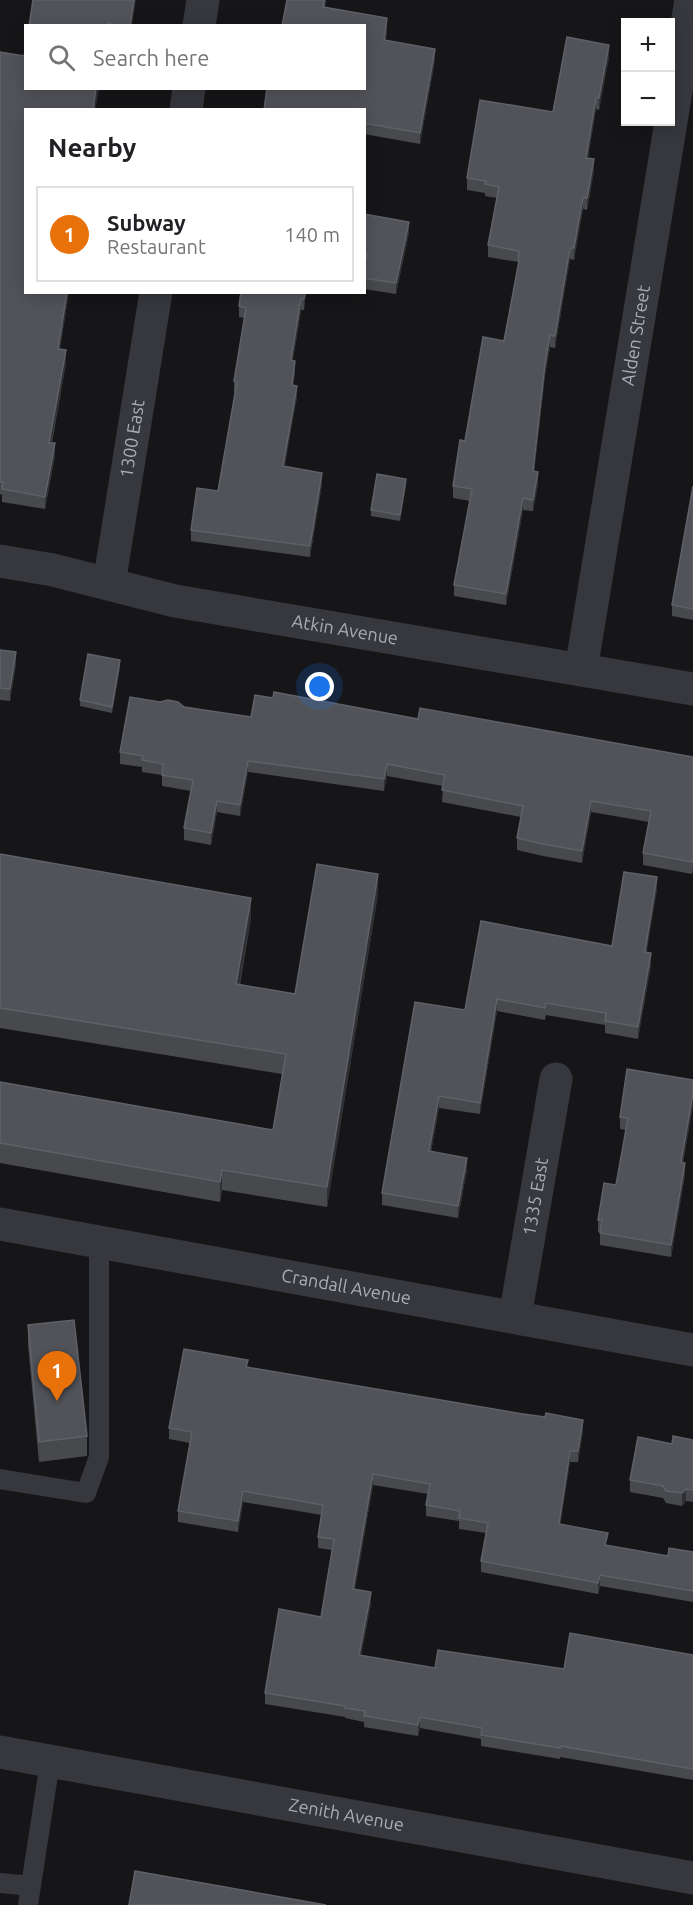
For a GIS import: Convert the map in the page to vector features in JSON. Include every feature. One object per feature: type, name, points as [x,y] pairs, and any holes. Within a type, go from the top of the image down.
[{"type":"street","points":[[199,24],[203,0]]},
{"type":"street","name":"Alden Street","points":[[581,670],[691,0]]},
{"type":"street","points":[[186,108],[189,90]]},
{"type":"street","name":"1300 East","points":[[109,584],[156,294]]},
{"type":"street","name":"Atkin Avenue","points":[[0,561],[53,570],[175,601],[693,689]]},
{"type":"street","name":"1335 East","points":[[515,1317],[556,1079]]},
{"type":"street","name":"Crandall Avenue","points":[[0,1224],[693,1350]]},
{"type":"street","name":"Zenith Avenue","points":[[0,1752],[693,1878]]},
{"type":"lane","points":[[0,1479],[86,1493],[99,1457],[99,1241]]},
{"type":"lane","points":[[0,1882],[29,1896],[50,1762]]},
{"type":"building","points":[[33,0],[134,0],[130,24],[29,24]]},
{"type":"building","points":[[287,0],[324,0],[323,7],[387,18],[384,40],[435,49],[420,133],[366,123],[366,108],[264,108],[267,90],[366,90],[366,24],[282,24]]},
{"type":"building","points":[[567,37],[609,45],[599,98],[596,98],[586,158],[594,159],[587,198],[583,197],[574,248],[570,248],[555,336],[550,335],[545,364],[533,471],[538,472],[533,500],[523,498],[506,594],[454,585],[472,489],[453,486],[460,440],[465,441],[483,337],[504,341],[519,261],[519,251],[488,245],[499,187],[485,184],[486,181],[467,178],[480,100],[553,112]]},
{"type":"building","points":[[0,52],[24,56],[24,90],[96,90],[93,108],[24,108],[24,294],[67,294],[58,349],[66,350],[49,443],[55,443],[45,497],[2,489],[3,482],[0,482]]},
{"type":"building","points":[[366,214],[409,222],[396,283],[366,278]]},
{"type":"building","points":[[241,294],[305,294],[304,299],[301,299],[291,360],[295,361],[292,385],[297,386],[283,466],[322,473],[310,546],[191,530],[197,488],[218,491],[237,382],[234,381],[246,308],[239,306]]},
{"type":"building","points":[[377,474],[406,479],[400,515],[371,510]]},
{"type":"building","points":[[693,486],[693,609],[672,605]]},
{"type":"building","points":[[0,650],[16,652],[10,689],[0,688]]},
{"type":"building","points":[[88,654],[120,660],[112,707],[80,700]]},
{"type":"building","points":[[274,692],[418,719],[420,708],[693,757],[692,862],[643,853],[651,811],[591,801],[582,851],[517,838],[523,806],[442,790],[445,775],[387,764],[384,779],[248,761],[240,805],[217,801],[211,833],[184,828],[193,780],[162,775],[163,764],[142,760],[143,756],[120,752],[130,697],[160,702],[168,700],[178,702],[184,707],[251,717],[255,695],[273,698]]},
{"type":"building","points":[[0,854],[251,898],[236,984],[295,994],[317,864],[378,874],[327,1187],[222,1170],[220,1182],[0,1143],[0,1082],[273,1130],[286,1054],[0,1008]]},
{"type":"building","points":[[624,872],[657,877],[645,952],[651,953],[638,1027],[605,1021],[606,1013],[546,1003],[545,1008],[497,999],[480,1103],[439,1096],[429,1151],[467,1158],[458,1206],[382,1193],[415,1002],[465,1010],[481,921],[612,946]]},
{"type":"building","points":[[627,1069],[693,1080],[693,1093],[681,1162],[685,1163],[671,1245],[600,1233],[602,1220],[598,1220],[604,1183],[616,1185],[628,1118],[620,1117]]},
{"type":"building","points":[[74,1320],[87,1436],[39,1442],[28,1325]]},
{"type":"building","points":[[184,1349],[248,1360],[246,1367],[523,1414],[545,1417],[546,1413],[583,1420],[578,1451],[570,1451],[559,1524],[608,1533],[605,1545],[668,1556],[669,1548],[693,1552],[693,1591],[600,1575],[598,1583],[481,1561],[488,1523],[459,1518],[460,1511],[426,1505],[430,1484],[373,1474],[353,1589],[371,1592],[359,1655],[435,1668],[438,1650],[564,1669],[570,1633],[693,1655],[693,1769],[481,1735],[482,1728],[420,1717],[418,1725],[364,1716],[365,1711],[345,1708],[345,1706],[265,1693],[279,1609],[321,1617],[334,1539],[318,1537],[323,1505],[243,1491],[238,1521],[178,1511],[192,1432],[169,1428]]},
{"type":"building","points":[[673,1436],[693,1440],[693,1490],[686,1489],[682,1493],[666,1491],[663,1486],[630,1480],[638,1437],[672,1444]]},
{"type":"building","points":[[135,1871],[326,1905],[129,1905]]},
{"type":"place","name":"Subway","points":[[57,1401]]}]
